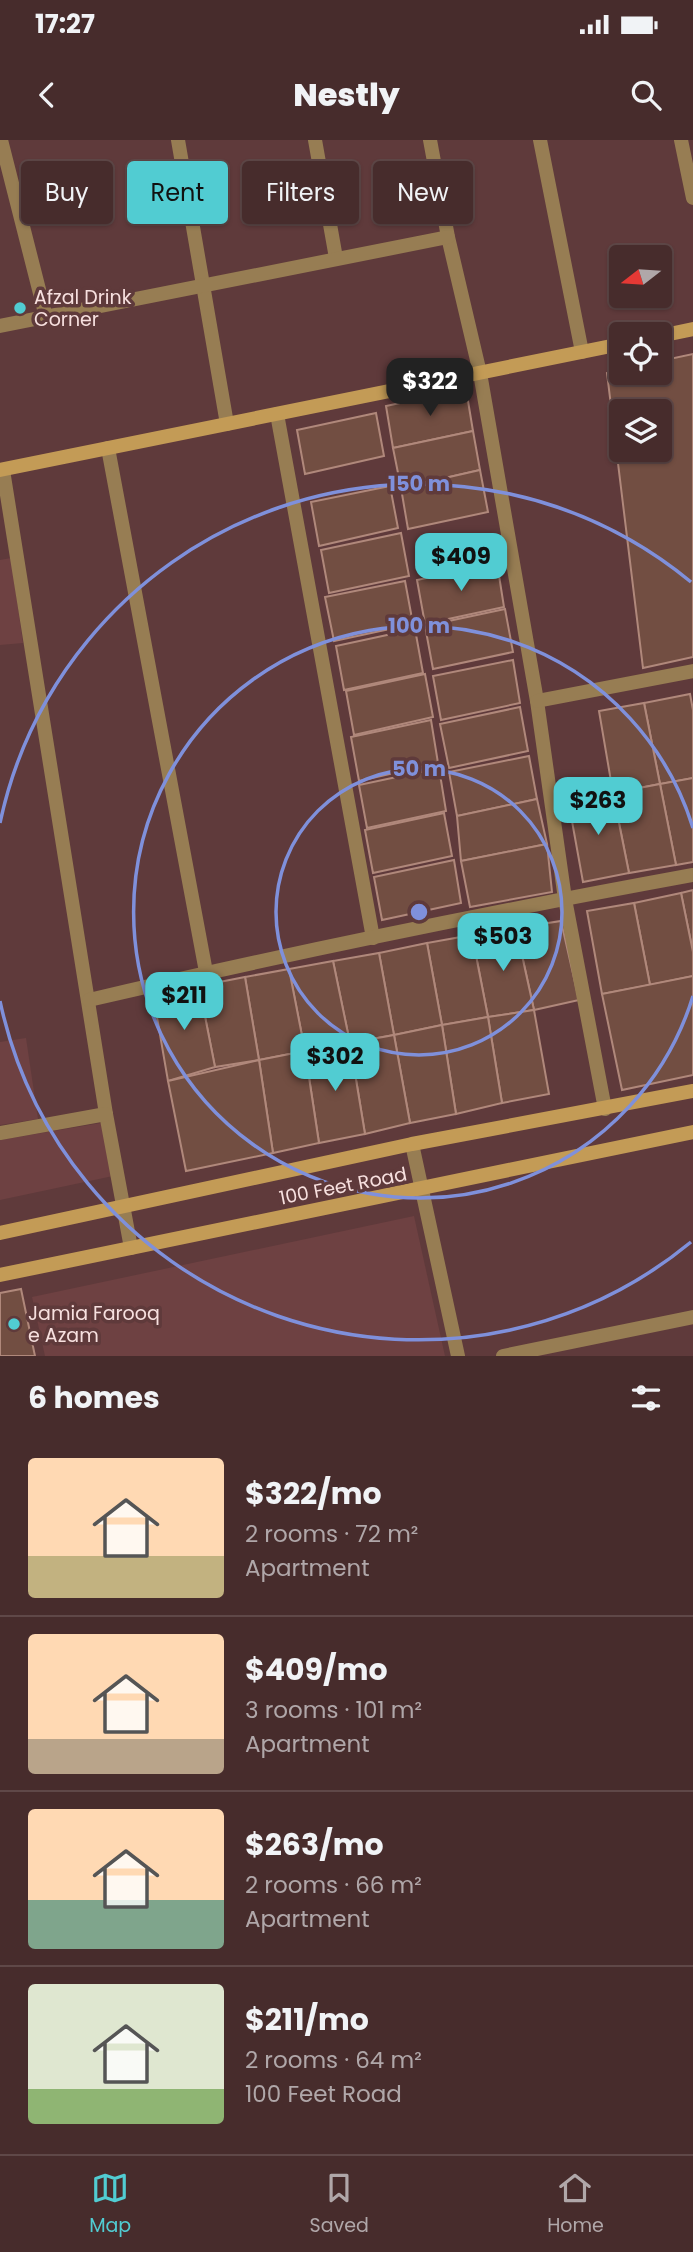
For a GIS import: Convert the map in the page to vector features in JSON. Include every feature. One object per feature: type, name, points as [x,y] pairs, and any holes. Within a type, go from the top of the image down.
[{"type":"main road","points":[[672,333],[693,329]]},
{"type":"main road","points":[[1,470],[609,346]]},
{"type":"main road","name":"100 Feet Road","points":[[0,1233],[412,1144],[693,1091]]},
{"type":"main road","name":"100 Feet Road","points":[[0,1275],[693,1132]]},
{"type":"street","points":[[1,140],[5,178],[46,317]]},
{"type":"street","points":[[178,140],[227,424]]},
{"type":"street","points":[[315,140],[336,258]]},
{"type":"street","points":[[430,140],[448,237],[480,373],[537,701],[565,899],[605,1109]]},
{"type":"street","points":[[540,140],[582,352]]},
{"type":"street","points":[[681,140],[693,198]]},
{"type":"street","points":[[0,326],[448,237]]},
{"type":"street","points":[[277,414],[373,938]]},
{"type":"street","points":[[108,449],[206,972]]},
{"type":"street","points":[[1,470],[16,548],[106,1114],[131,1248]]},
{"type":"street","points":[[0,551],[16,548]]},
{"type":"street","points":[[537,701],[693,671]]},
{"type":"street","points":[[89,1000],[206,972],[693,875]]},
{"type":"street","points":[[0,1133],[106,1114]]},
{"type":"street","points":[[412,1144],[458,1356]]},
{"type":"street","points":[[503,1356],[693,1317]]},
{"type":"shaded area","points":[[11,558],[23,643],[0,645],[0,560]]},
{"type":"shaded area","points":[[26,1038],[38,1119],[0,1125],[0,1042]]},
{"type":"shaded area","points":[[101,1123],[113,1176],[0,1200],[0,1140]]},
{"type":"shaded area","points":[[414,1216],[445,1356],[45,1356],[32,1297]]},
{"type":"building","points":[[693,354],[693,657],[643,668],[618,462],[672,462],[672,399],[610,399],[607,373],[609,385],[672,385],[672,358]]},
{"type":"building","points":[[466,389],[473,431],[393,448],[386,406]]},
{"type":"building","points":[[376,413],[384,456],[305,474],[297,430]]},
{"type":"building","points":[[473,431],[480,470],[401,488],[393,448]]},
{"type":"building","points":[[480,470],[488,512],[408,529],[401,488]]},
{"type":"building","points":[[390,486],[398,528],[319,546],[311,502]]},
{"type":"building","points":[[401,533],[409,576],[329,593],[321,550]]},
{"type":"building","points":[[497,563],[504,607],[425,624],[417,580]]},
{"type":"building","points":[[405,581],[413,624],[334,641],[325,597]]},
{"type":"building","points":[[505,609],[513,652],[433,669],[425,626]]},
{"type":"building","points":[[415,629],[423,673],[344,690],[336,646]]},
{"type":"building","points":[[513,660],[520,703],[441,720],[433,676]]},
{"type":"building","points":[[425,674],[433,717],[354,735],[346,691]]},
{"type":"building","points":[[690,694],[693,710],[693,778],[660,784],[644,703]]},
{"type":"building","points":[[644,703],[660,784],[613,793],[599,711]]},
{"type":"building","points":[[520,707],[528,751],[449,768],[440,724]]},
{"type":"building","points":[[431,720],[438,763],[359,781],[351,737]]},
{"type":"building","points":[[529,756],[537,799],[457,816],[449,772]]},
{"type":"building","points":[[439,768],[446,811],[367,828],[359,785]]},
{"type":"building","points":[[693,778],[693,862],[676,865],[660,784]]},
{"type":"building","points":[[660,784],[676,865],[629,873],[613,793]]},
{"type":"building","points":[[613,793],[629,873],[583,882],[568,799]]},
{"type":"building","points":[[537,799],[547,844],[461,861],[457,816]]},
{"type":"building","points":[[444,813],[452,856],[373,873],[365,830]]},
{"type":"building","points":[[547,844],[552,892],[470,907],[461,861]]},
{"type":"building","points":[[454,860],[461,903],[382,920],[374,877]]},
{"type":"building","points":[[693,890],[693,952],[681,893]]},
{"type":"building","points":[[681,893],[693,952],[693,976],[650,985],[634,903]]},
{"type":"building","points":[[634,903],[650,985],[602,994],[587,911]]},
{"type":"building","points":[[561,921],[579,1000],[534,1010],[516,928]]},
{"type":"building","points":[[516,928],[534,1010],[488,1017],[472,935]]},
{"type":"building","points":[[472,935],[488,1017],[442,1025],[427,943]]},
{"type":"building","points":[[427,943],[442,1025],[394,1035],[379,953]]},
{"type":"building","points":[[379,953],[394,1035],[350,1043],[333,961]]},
{"type":"building","points":[[333,961],[350,1043],[305,1051],[289,969]]},
{"type":"building","points":[[289,969],[305,1051],[259,1060],[245,977]]},
{"type":"building","points":[[693,976],[693,1075],[622,1090],[602,994]]},
{"type":"building","points":[[245,977],[259,1060],[215,1067],[199,986]]},
{"type":"building","points":[[199,986],[215,1067],[168,1081],[153,994]]},
{"type":"building","points":[[534,1010],[549,1094],[502,1103],[488,1017]]},
{"type":"building","points":[[488,1017],[502,1103],[456,1114],[442,1025]]},
{"type":"building","points":[[442,1025],[456,1114],[410,1123],[394,1035]]},
{"type":"building","points":[[394,1035],[410,1123],[365,1134],[350,1043]]},
{"type":"building","points":[[350,1043],[365,1134],[319,1143],[305,1051]]},
{"type":"building","points":[[305,1051],[319,1143],[273,1153],[259,1060]]},
{"type":"building","points":[[259,1060],[273,1153],[186,1171],[168,1081]]},
{"type":"building","name":"Jamia Farooq e Azam","points":[[21,1289],[35,1356],[0,1356],[0,1293]]},
{"type":"place","name":"Afzal Drink Corner","points":[[20,308]]},
{"type":"place","name":"Jamia Farooq e Azam","points":[[14,1324]]}]
